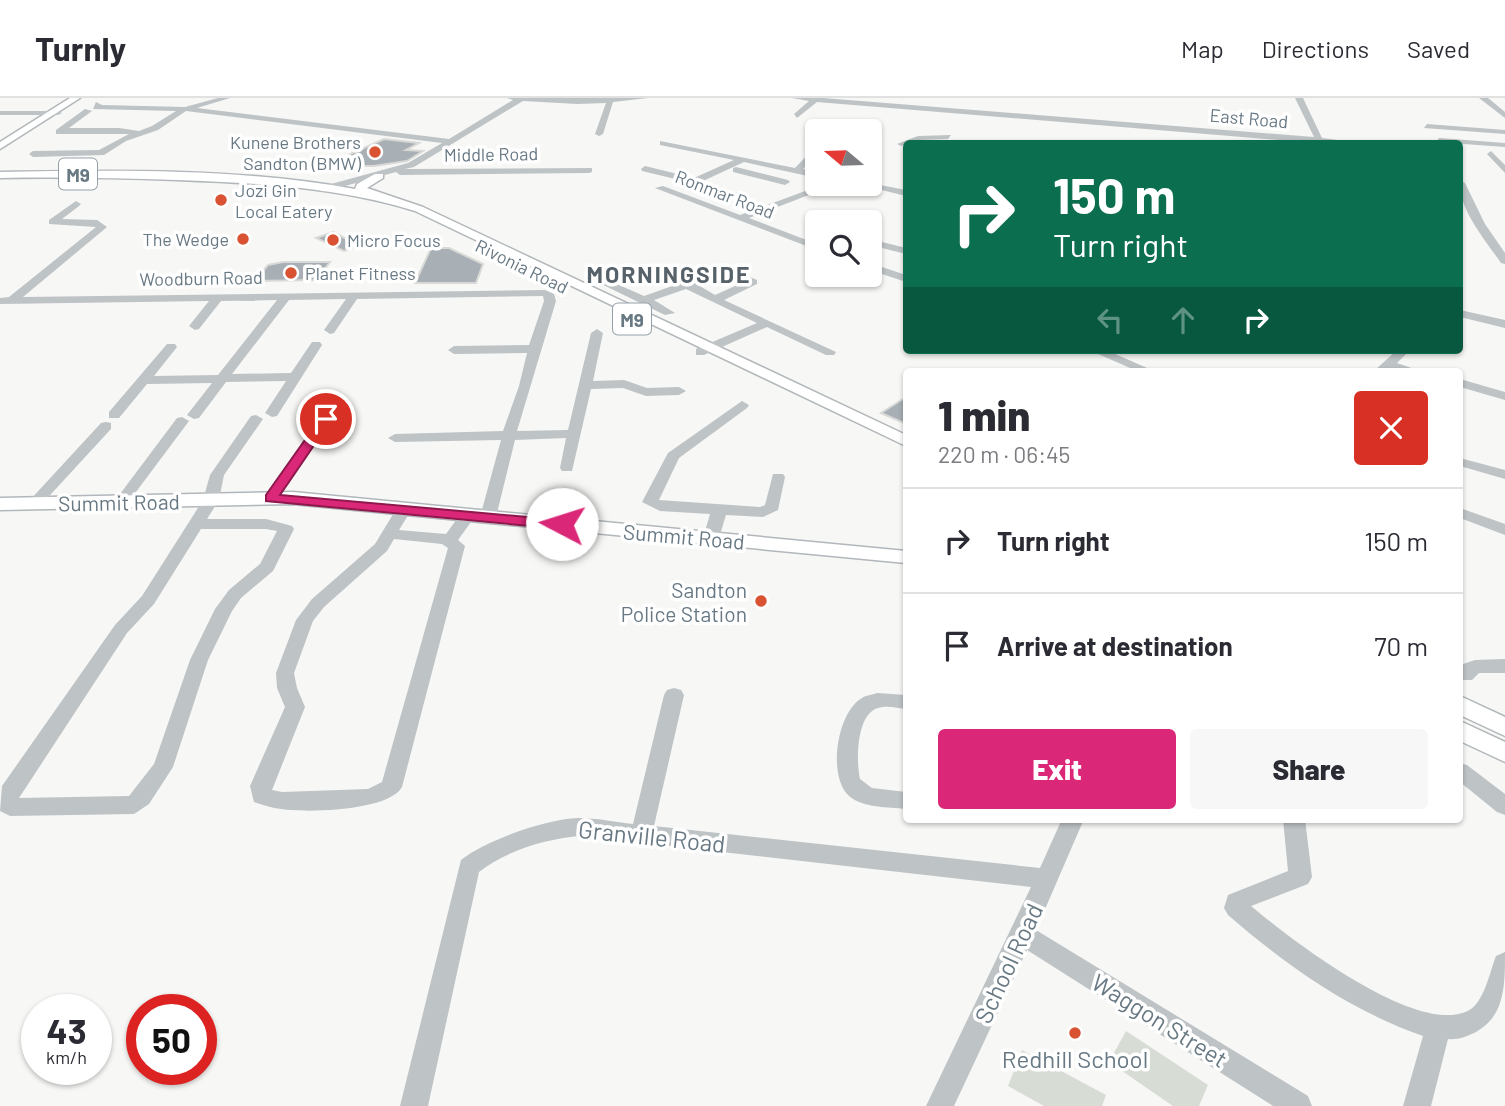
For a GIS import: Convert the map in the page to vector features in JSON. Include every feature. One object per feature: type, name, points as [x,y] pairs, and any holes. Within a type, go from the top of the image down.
[{"type":"main road","points":[[0,146],[76,98]]},
{"type":"main road","points":[[54,113],[87,105]]},
{"type":"main road","name":"Rivonia Road","points":[[0,177],[156,176],[232,179],[332,189],[419,209],[878,433],[903,440]]},
{"type":"main road","points":[[364,195],[361,186],[379,176]]},
{"type":"main road","name":"Rivonia Road","points":[[878,433],[903,452]]},
{"type":"main road","name":"Summit Road","points":[[0,504],[271,498],[903,556]]},
{"type":"main road","points":[[1463,706],[1505,727]]},
{"type":"main road","points":[[1463,732],[1505,753]]},
{"type":"street","points":[[33,154],[101,153],[123,139],[155,128],[185,109],[226,98]]},
{"type":"street","points":[[509,98],[610,102],[644,98]]},
{"type":"street","name":"East Road","points":[[796,98],[952,127],[1142,130],[1319,140]]},
{"type":"street","points":[[1299,98],[1319,140]]},
{"type":"street","points":[[1483,98],[1503,112]]},
{"type":"street","points":[[1493,98],[1503,112]]},
{"type":"street","points":[[332,189],[416,163],[521,99]]},
{"type":"street","points":[[797,116],[815,100]]},
{"type":"street","points":[[599,134],[610,102]]},
{"type":"street","points":[[99,104],[96,107],[185,109],[449,141]]},
{"type":"street","points":[[21,161],[55,136],[87,105],[144,106],[135,117]]},
{"type":"street","points":[[0,113],[54,113]]},
{"type":"street","points":[[119,130],[127,123]]},
{"type":"street","points":[[1427,126],[1505,132]]},
{"type":"street","points":[[912,140],[952,127]]},
{"type":"street","points":[[55,136],[119,130],[138,134]]},
{"type":"street","points":[[1463,142],[1505,145]]},
{"type":"street","points":[[663,143],[805,173]]},
{"type":"street","points":[[1463,151],[1505,155]]},
{"type":"street","points":[[665,154],[677,157]]},
{"type":"street","points":[[1492,154],[1505,170]]},
{"type":"street","points":[[695,181],[742,160]]},
{"type":"street","points":[[797,171],[805,162]]},
{"type":"street","points":[[712,165],[785,182]]},
{"type":"street","points":[[645,169],[695,181],[734,195]]},
{"type":"street","name":"Middle Road","points":[[393,172],[589,170]]},
{"type":"street","name":"Ronmar Road","points":[[660,188],[805,242]]},
{"type":"street","points":[[882,188],[903,192]]},
{"type":"street","points":[[1463,190],[1472,210],[1505,261]]},
{"type":"street","points":[[740,218],[805,194]]},
{"type":"street","points":[[13,300],[102,227],[97,222],[52,222],[76,204]]},
{"type":"street","points":[[1463,209],[1472,210]]},
{"type":"street","points":[[882,245],[903,250]]},
{"type":"street","points":[[666,269],[681,282],[831,352]]},
{"type":"street","points":[[717,299],[753,282],[722,269]]},
{"type":"street","points":[[882,270],[903,278]]},
{"type":"street","points":[[599,280],[644,296],[669,313]]},
{"type":"street","points":[[644,296],[681,282]]},
{"type":"street","name":"Woodburn Road","points":[[0,301],[545,293],[550,296],[550,301],[509,435],[488,517]]},
{"type":"street","points":[[330,330],[355,294]]},
{"type":"street","points":[[122,501],[286,296]]},
{"type":"street","points":[[195,326],[218,297]]},
{"type":"street","points":[[1463,315],[1505,324]]},
{"type":"street","points":[[705,350],[767,323]]},
{"type":"street","points":[[567,468],[597,332]]},
{"type":"street","points":[[272,413],[316,345]]},
{"type":"street","points":[[35,503],[110,421],[171,347]]},
{"type":"street","points":[[454,350],[534,349]]},
{"type":"street","points":[[1105,354],[1140,368]]},
{"type":"street","points":[[1384,368],[1400,354]]},
{"type":"street","points":[[144,380],[296,377]]},
{"type":"street","points":[[585,385],[624,384],[642,391],[679,391]]},
{"type":"street","points":[[1463,384],[1505,396]]},
{"type":"street","points":[[742,405],[673,456],[651,499],[655,505],[768,511],[774,503],[778,477]]},
{"type":"street","points":[[194,524],[266,524],[286,528],[267,567],[235,594],[224,609],[200,660],[156,778],[134,805],[10,807],[6,804],[10,792],[121,629],[148,600],[194,524],[211,500],[217,475],[256,419]]},
{"type":"street","points":[[271,498],[326,419]]},
{"type":"street","points":[[395,438],[574,434]]},
{"type":"street","points":[[1463,463],[1505,475]]},
{"type":"street","points":[[389,534],[450,540],[455,542],[456,550],[391,787],[368,798],[282,802],[262,796],[261,786],[295,707],[287,688],[285,673],[306,620],[327,594],[381,547],[404,509]]},
{"type":"street","points":[[711,538],[719,510]]},
{"type":"street","points":[[1463,514],[1505,530]]},
{"type":"street","points":[[450,540],[468,515]]},
{"type":"street","points":[[1463,674],[1475,667],[1505,666]]},
{"type":"street","points":[[641,835],[674,695]]},
{"type":"street","points":[[903,702],[877,701],[863,707],[853,722],[847,762],[850,781],[862,793],[903,800]]},
{"type":"street","points":[[1463,773],[1505,806]]},
{"type":"street","name":"School Road","points":[[940,1106],[1071,823]]},
{"type":"street","points":[[1294,823],[1300,877],[1236,902],[1236,908],[1269,937],[1344,990],[1412,1021],[1438,1028],[1464,1027],[1483,1016],[1505,964]]},
{"type":"street","name":"Granville Road","points":[[414,1106],[466,875],[471,864],[567,827],[1046,879]]},
{"type":"street","name":"Waggon Street","points":[[1022,934],[1298,1106]]},
{"type":"street","points":[[1417,1106],[1438,1028]]},
{"type":"shaded area","points":[[1126,1031],[1208,1085],[1199,1106],[1173,1106],[1109,1062]]},
{"type":"shaded area","points":[[1022,1050],[1106,1095],[1102,1106],[1044,1106],[1008,1086]]},
{"type":"building","name":"Kunene Brothers Sandton (BMW)","points":[[384,139],[419,143],[406,150],[423,151],[407,161],[374,166],[338,166],[348,155]]},
{"type":"building","points":[[333,232],[360,246],[344,251],[316,238]]},
{"type":"building","points":[[431,248],[449,248],[483,264],[476,283],[415,283]]},
{"type":"building","name":"Planet Fitness","points":[[283,262],[330,262],[316,280],[254,281],[268,265]]},
{"type":"building","points":[[903,399],[903,423],[881,413]]},
{"type":"place","name":"Kunene Brothers Sandton (BMW)","points":[[375,152]]},
{"type":"place","name":"Jozi Gin Local Eatery","points":[[221,200]]},
{"type":"place","name":"The Wedge","points":[[243,239]]},
{"type":"place","name":"Micro Focus","points":[[333,240]]},
{"type":"place","name":"Planet Fitness","points":[[291,273]]},
{"type":"place","name":"Sandton Police Station","points":[[761,601]]},
{"type":"place","name":"Redhill School","points":[[1075,1033]]},
{"type":"district","name":"MORNINGSIDE","points":[[669,274]]},
{"type":"route","points":[[326,419],[271,498],[562,524]]}]
